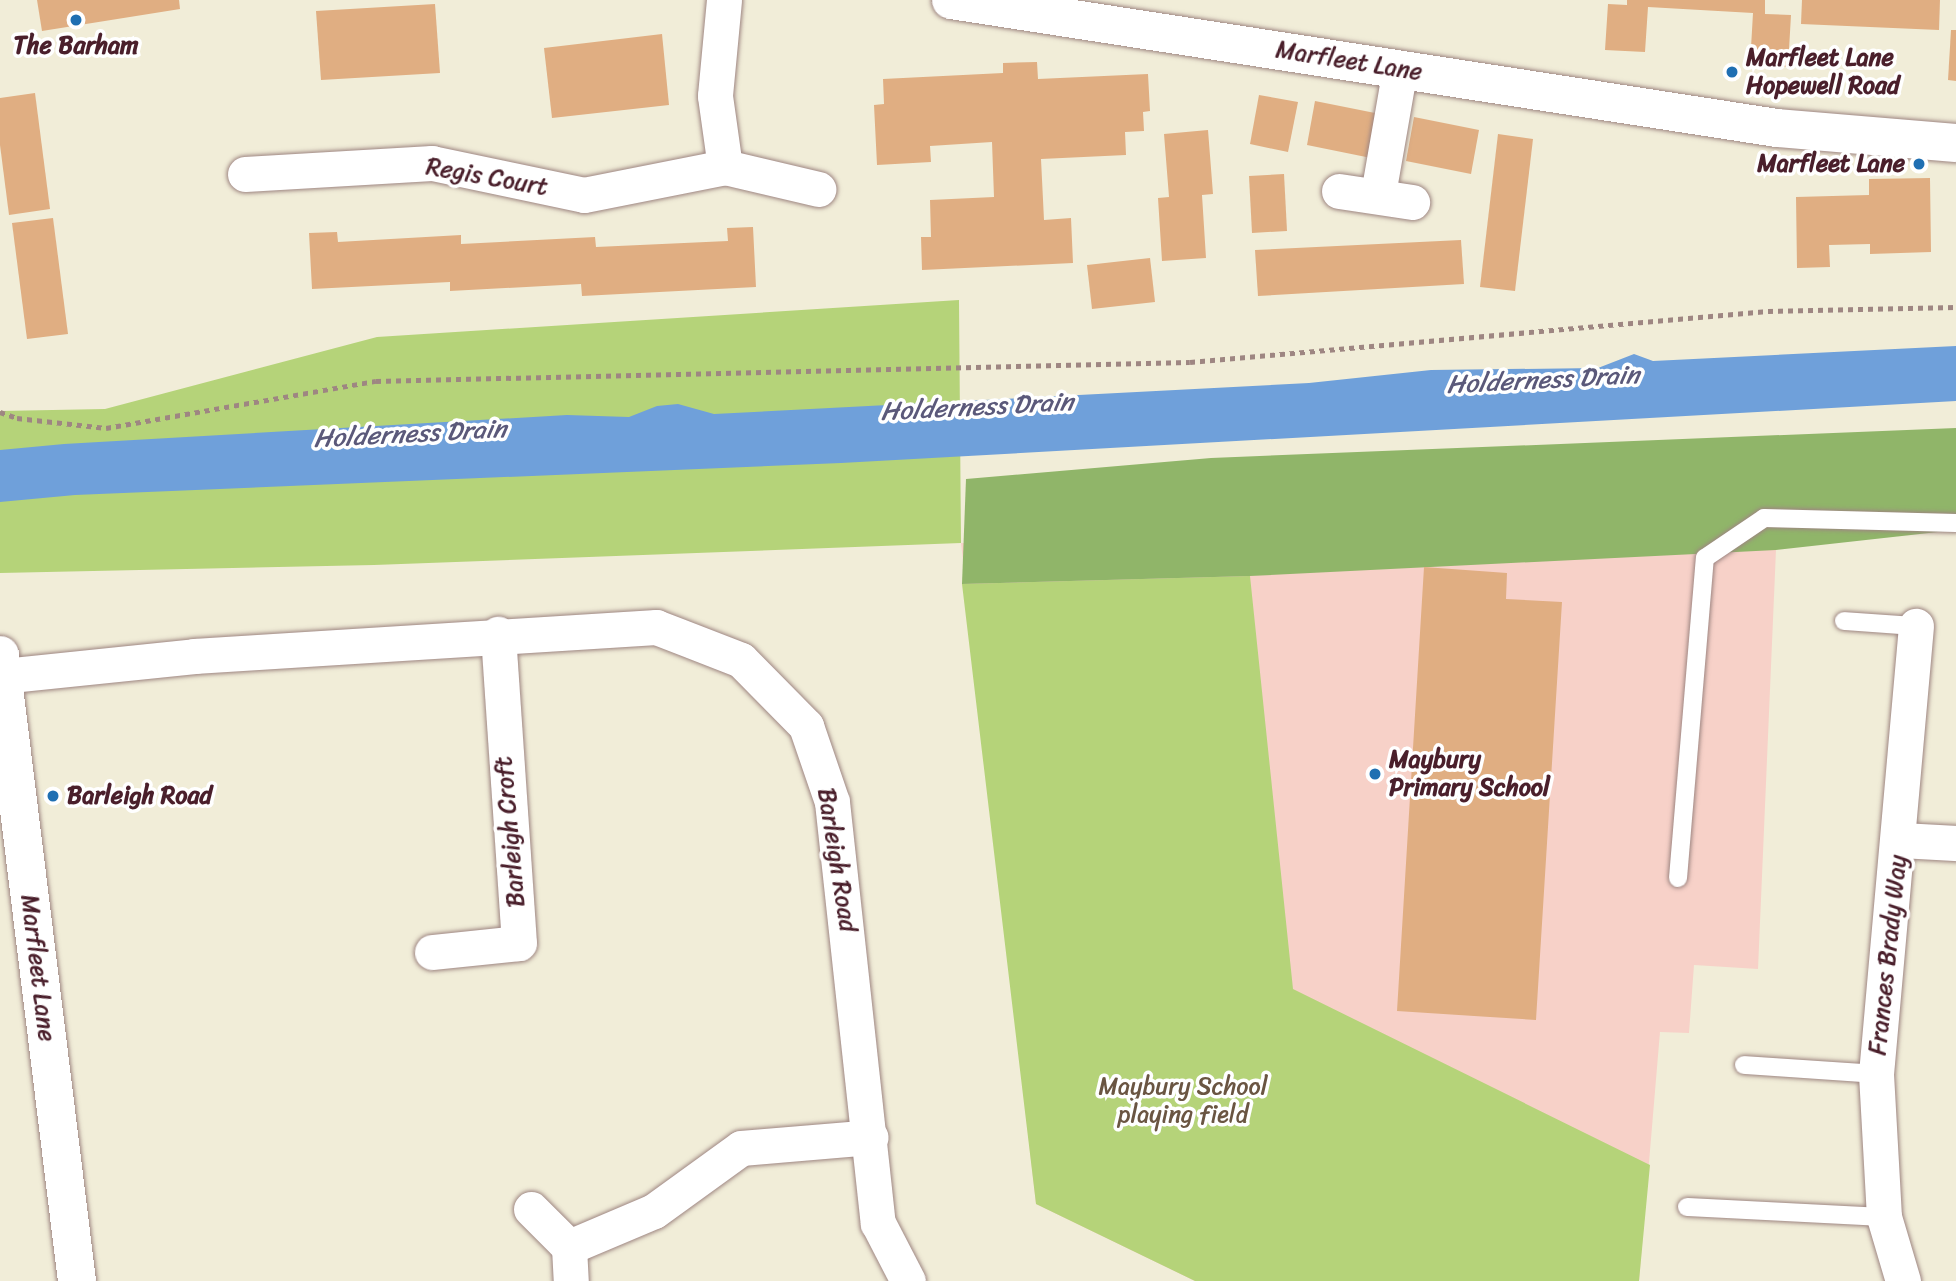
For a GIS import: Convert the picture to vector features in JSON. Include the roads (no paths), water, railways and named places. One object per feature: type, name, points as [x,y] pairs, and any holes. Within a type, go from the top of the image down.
[{"type":"street","points":[[724,0],[715,96],[725,167]]},
{"type":"street","name":"Marfleet Lane","points":[[951,0],[1777,128],[1956,143]]},
{"type":"street","points":[[1378,194],[1400,68]]},
{"type":"street","name":"Regis Court","points":[[245,174],[432,163],[584,195],[725,167],[818,189]]},
{"type":"street","points":[[1339,191],[1378,194],[1412,202]]},
{"type":"street","name":"Frances Brady Way","points":[[1903,1281],[1884,1217],[1876,1074],[1900,840],[1916,626]]},
{"type":"street","name":"Barleigh Road","points":[[1,666],[194,656],[498,634],[656,627],[741,660],[806,726],[832,802],[872,1137],[878,1223],[908,1281]]},
{"type":"street","name":"Barleigh Croft","points":[[432,952],[519,943],[498,634]]},
{"type":"street","name":"Marfleet Lane","points":[[1,666],[77,1281]]},
{"type":"street","points":[[1900,840],[1956,843]]},
{"type":"street","points":[[569,1247],[654,1211],[741,1148],[872,1137]]},
{"type":"street","points":[[531,1209],[569,1247],[571,1281]]},
{"type":"lane","points":[[1678,878],[1705,558],[1764,518],[1956,523]]},
{"type":"lane","points":[[1844,621],[1916,626]]},
{"type":"lane","points":[[1744,1065],[1876,1074]]},
{"type":"lane","points":[[1687,1207],[1884,1217]]},
{"type":"water","name":"Holderness Drain","points":[[1956,346],[1956,401],[841,463],[75,495],[0,502],[0,450],[64,444],[567,415],[629,417],[657,406],[678,404],[714,414],[1309,383],[1431,370],[1598,368],[1634,354],[1653,361]]},
{"type":"place","name":"The Barham","points":[[76,20]]},
{"type":"place","name":"Marfleet Lane Hopewell Road","points":[[1732,72]]},
{"type":"place","name":"Marfleet Lane","points":[[1919,164]]},
{"type":"place","name":"Maybury Primary School","points":[[1375,774]]},
{"type":"place","name":"Barleigh Road","points":[[53,796]]},
{"type":"park label","name":"Maybury School playing field","points":[[1183,1101]]}]
